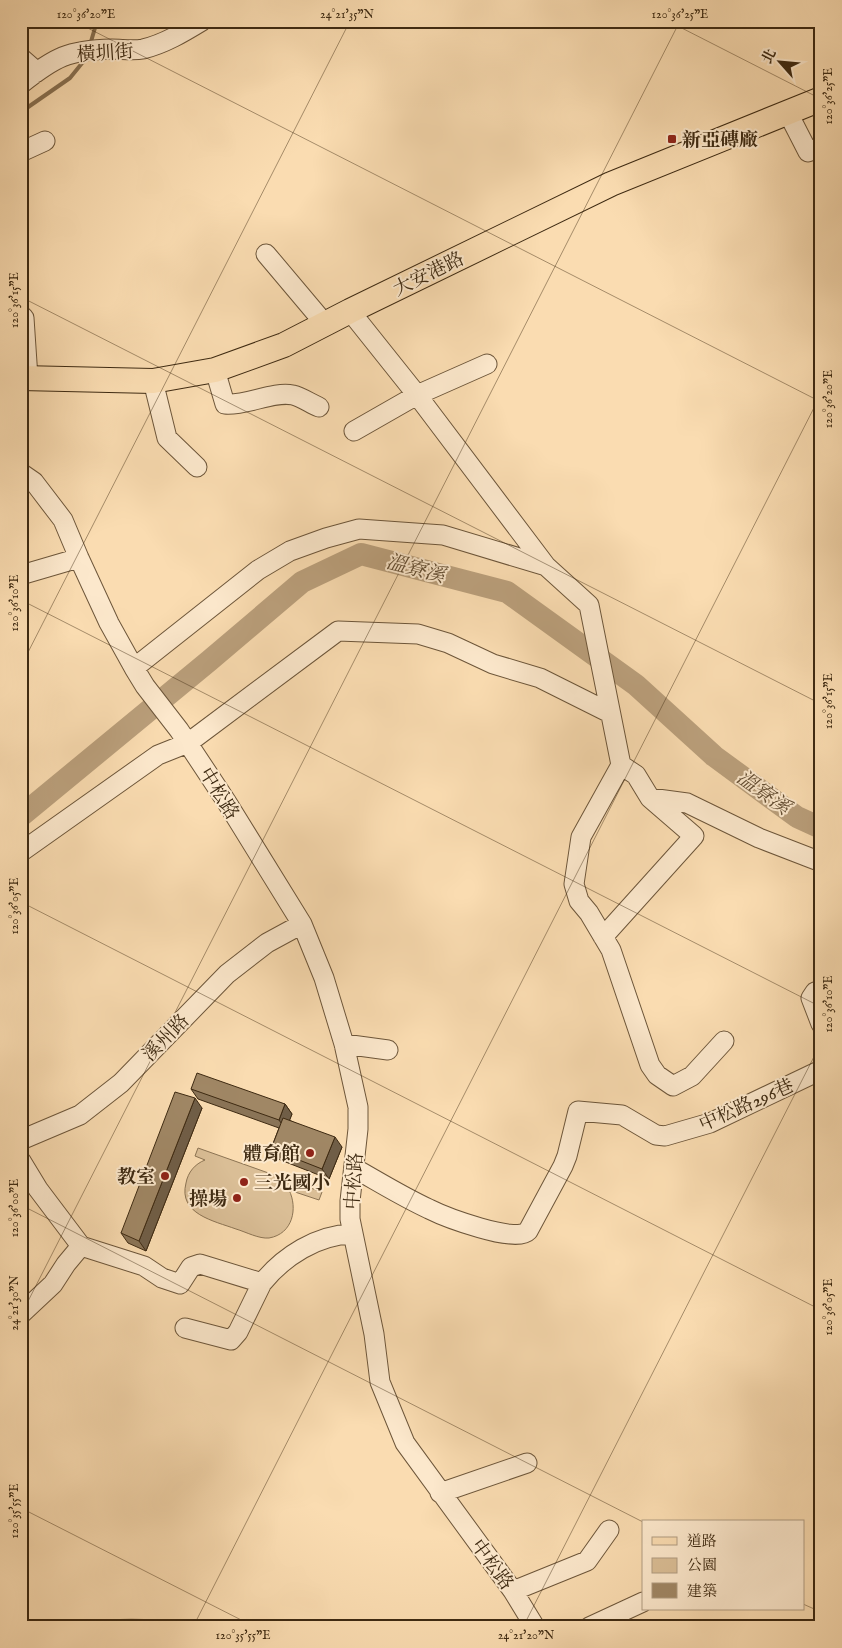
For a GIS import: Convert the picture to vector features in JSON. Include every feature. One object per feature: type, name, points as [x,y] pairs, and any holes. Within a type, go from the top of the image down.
[{"type":"main road","name":"大安港路","points":[[25,378],[153,381],[215,370],[284,345],[350,310],[611,184],[821,99]]},
{"type":"street","name":"橫圳街","points":[[21,84],[60,57],[81,51],[142,49],[178,35],[202,21]]},
{"type":"street","points":[[21,58],[37,72]]},
{"type":"street","points":[[788,113],[808,152],[821,147]]},
{"type":"street","points":[[21,152],[45,141]]},
{"type":"street","points":[[266,254],[325,324]]},
{"type":"street","points":[[350,310],[417,395],[546,566],[589,605],[621,766],[581,837],[574,884],[579,901],[589,913],[611,950],[650,1065],[656,1075],[674,1086],[692,1076],[724,1041]]},
{"type":"street","points":[[21,315],[24,318],[25,378]]},
{"type":"street","points":[[354,431],[417,395],[487,364]]},
{"type":"street","points":[[215,370],[225,404],[234,405],[272,396],[293,395],[319,407]]},
{"type":"street","points":[[153,381],[167,438],[197,467]]},
{"type":"street","points":[[21,473],[34,482],[63,520],[78,558],[109,623],[134,668],[258,570],[290,551],[359,529],[443,535],[546,566]]},
{"type":"street","points":[[21,575],[78,558]]},
{"type":"street","points":[[21,852],[183,737],[338,631],[418,634],[448,642],[493,664],[540,678],[609,705]]},
{"type":"street","name":"中松路","points":[[134,668],[226,801],[302,924],[324,978],[344,1044],[358,1107],[358,1129],[350,1201],[352,1234],[374,1334],[380,1382],[405,1443],[440,1494],[513,1591],[535,1627]]},
{"type":"street","points":[[604,937],[694,836],[650,798],[636,775],[621,766]]},
{"type":"street","points":[[650,798],[687,803],[759,838],[821,862]]},
{"type":"street","name":"溪州路","points":[[21,1140],[80,1115],[120,1083],[227,974],[267,943],[302,924]]},
{"type":"street","points":[[821,990],[816,992],[811,998],[821,1024]]},
{"type":"street","points":[[344,1044],[388,1050]]},
{"type":"street","name":"中松路296巷","points":[[354,1168],[428,1209],[445,1216],[496,1233],[522,1235],[528,1231],[563,1166],[578,1111],[622,1115],[656,1135],[665,1136],[710,1123],[821,1070]]},
{"type":"street","points":[[21,1161],[38,1189],[81,1246],[144,1266],[162,1278],[180,1284],[191,1267],[200,1264],[262,1283]]},
{"type":"street","points":[[185,1328],[231,1340],[238,1332],[262,1283],[270,1274],[298,1250],[338,1234],[352,1234]]},
{"type":"street","points":[[21,1314],[53,1284],[81,1246]]},
{"type":"street","points":[[440,1494],[527,1463]]},
{"type":"street","points":[[513,1591],[587,1561],[609,1530]]},
{"type":"street","points":[[589,1627],[642,1602]]},
{"type":"green space","points":[[198,1148],[322,1192],[319,1200],[289,1190],[293,1205],[291,1219],[284,1231],[277,1236],[269,1238],[257,1236],[208,1219],[193,1209],[187,1202],[185,1194],[190,1172],[195,1166],[205,1160],[195,1156]]},
{"type":"building","points":[[197,1073],[285,1104],[279,1120],[191,1089]]},
{"type":"building","points":[[175,1092],[195,1098],[139,1241],[121,1233]]},
{"type":"building","name":"體育館","points":[[283,1118],[335,1137],[322,1169],[271,1149]]},
{"type":"waterway","points":[[90,45],[97,21]]},
{"type":"waterway","points":[[21,112],[70,78],[87,57]]},
{"type":"waterway","name":"溫寮溪","points":[[21,816],[302,582],[361,554],[507,592],[636,685],[714,756],[797,817],[821,828]]},
{"type":"waterway","points":[[21,1624],[53,1621],[137,1621],[177,1624],[187,1627]]},
{"type":"waterway","points":[[378,1627],[383,1627]]},
{"type":"place","name":"新亞磚廠","points":[[672,139]]},
{"type":"place","name":"體育館","points":[[310,1153]]},
{"type":"place","name":"教室","points":[[165,1176]]},
{"type":"place","name":"三光國小","points":[[244,1182]]},
{"type":"place","name":"操場","points":[[237,1198]]}]
